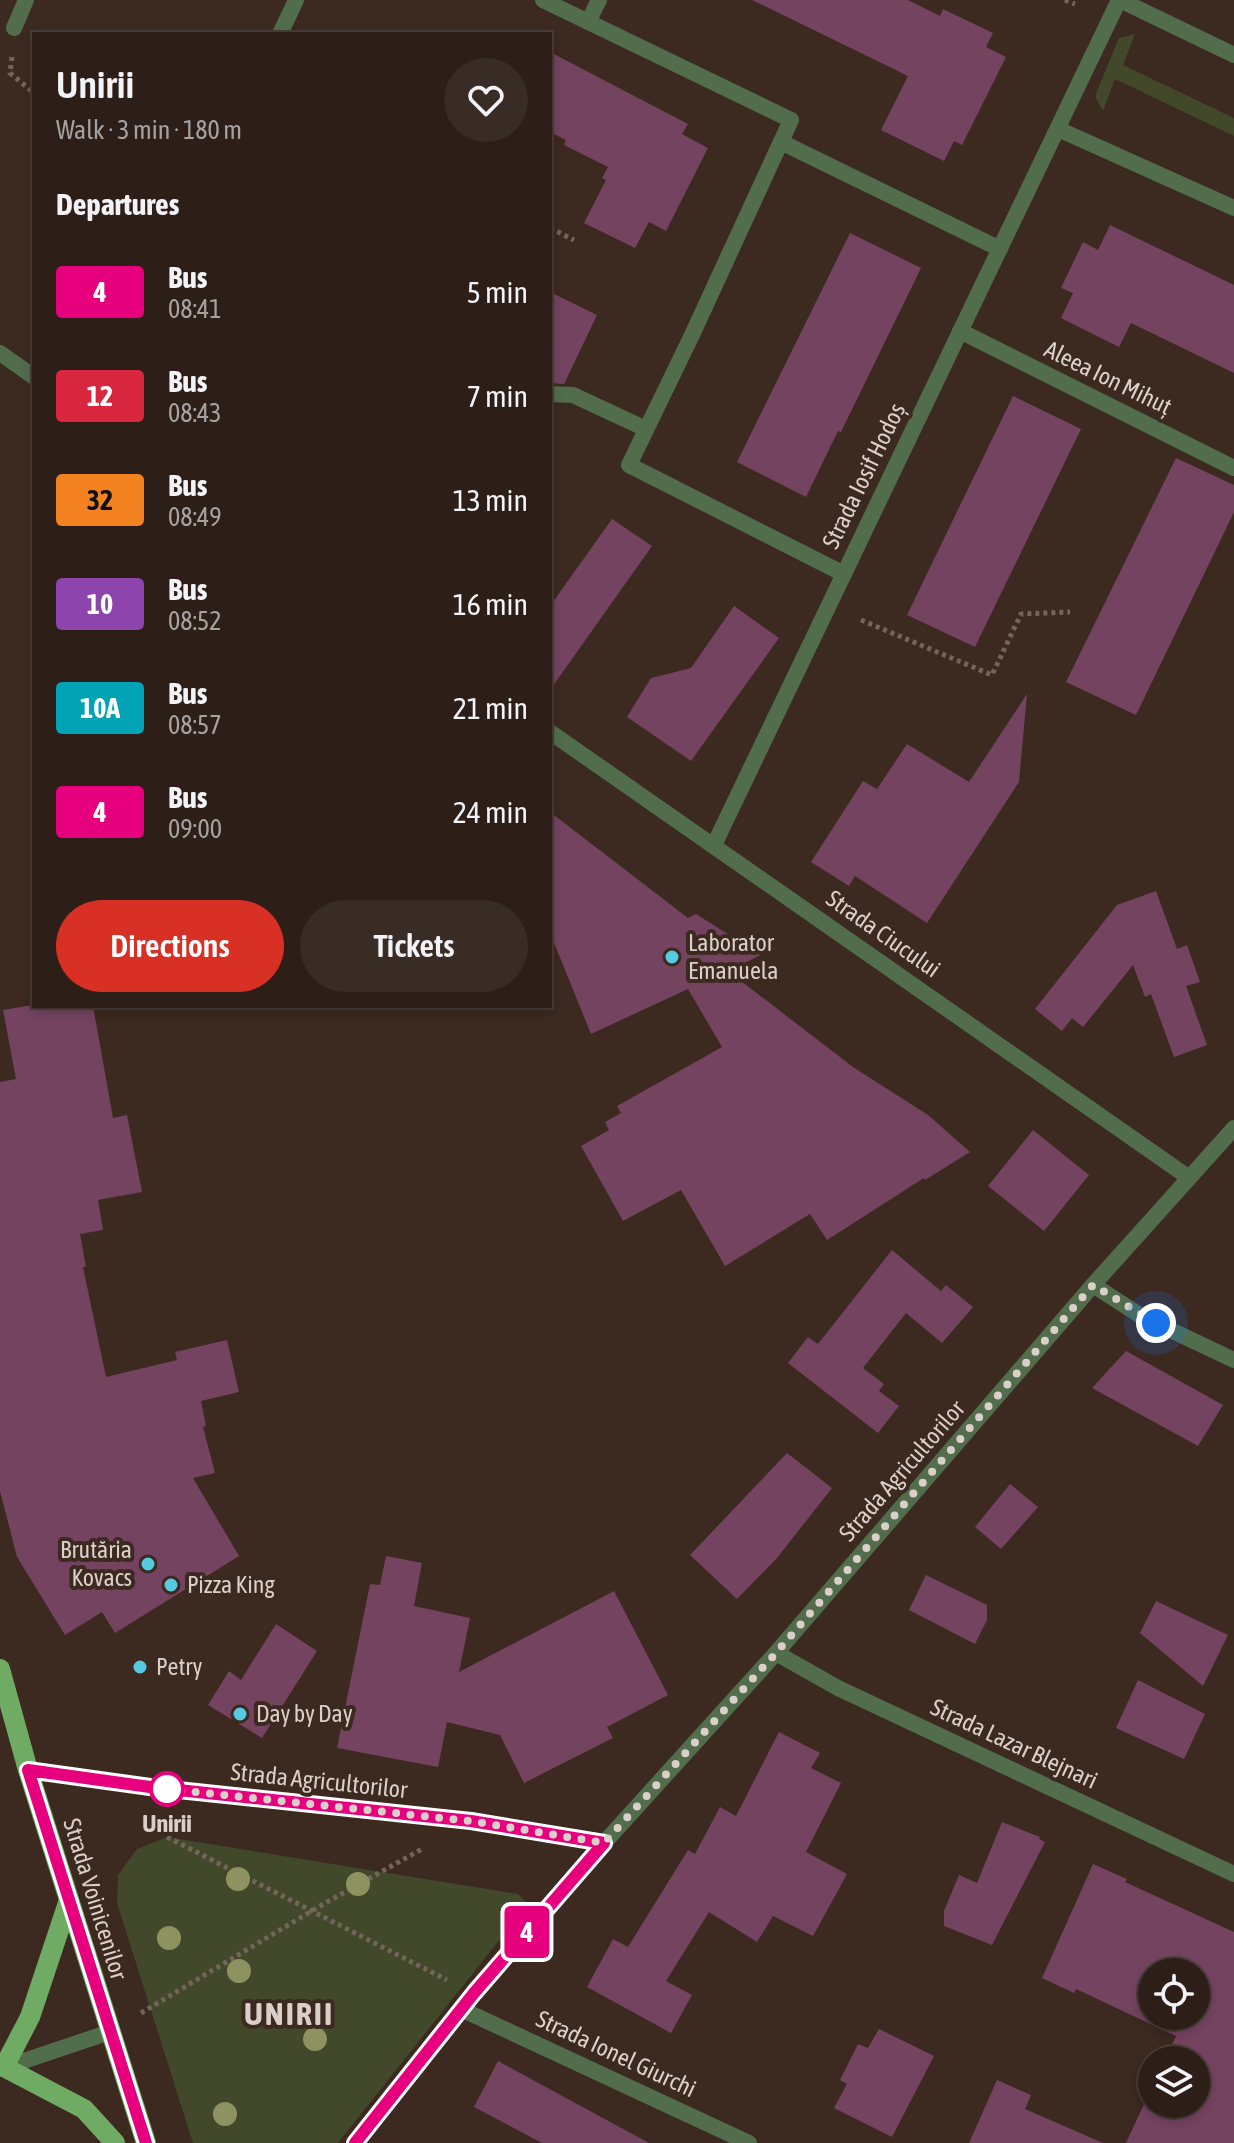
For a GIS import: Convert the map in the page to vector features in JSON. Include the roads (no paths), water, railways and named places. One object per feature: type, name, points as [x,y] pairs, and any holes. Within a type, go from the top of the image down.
[{"type":"main road","name":"Strada Voinicenilor","points":[[0,1669],[28,1770],[146,2143]]},
{"type":"main road","points":[[69,1900],[30,2017],[2,2068],[84,2109],[115,2143]]},
{"type":"street","points":[[14,28],[26,0]]},
{"type":"street","points":[[281,32],[296,0]]},
{"type":"street","points":[[543,0],[791,120],[629,465],[844,574]]},
{"type":"street","points":[[588,22],[599,0]]},
{"type":"street","points":[[1120,0],[1234,55]]},
{"type":"street","name":"Strada Iosif Hodoș","points":[[714,845],[1120,0]]},
{"type":"street","points":[[1058,129],[1234,208]]},
{"type":"street","points":[[781,142],[1000,249]]},
{"type":"street","name":"Aleea Ion Mihuț","points":[[960,331],[1234,468]]},
{"type":"street","points":[[0,353],[32,376]]},
{"type":"street","points":[[552,394],[573,395],[646,429]]},
{"type":"street","name":"Strada Ciucului","points":[[552,733],[1188,1177]]},
{"type":"street","name":"Strada Agricultorilor","points":[[355,2143],[474,1993],[604,1843],[776,1653],[1093,1285],[1234,1128]]},
{"type":"street","points":[[1093,1285],[1141,1316],[1234,1360]]},
{"type":"street","name":"Strada Lazar Blejnari","points":[[776,1653],[838,1688],[1234,1874]]},
{"type":"street","name":"Strada Agricultorilor","points":[[28,1770],[150,1787],[471,1821],[604,1843]]},
{"type":"street","name":"Strada Ionel Giurchi","points":[[461,2009],[749,2143]]},
{"type":"street","points":[[2,2068],[110,2032]]},
{"type":"place","name":"Laborator Emanuela","points":[[672,957]]},
{"type":"place","name":"Brutăria Kovacs","points":[[148,1564]]},
{"type":"place","name":"Pizza King","points":[[171,1585]]},
{"type":"place","name":"Petry","points":[[140,1667]]},
{"type":"place","name":"Day by Day","points":[[240,1714]]},
{"type":"place","name":"Unirii","points":[[167,1789]]},
{"type":"district","name":"UNIRII","points":[[289,2014]]}]
